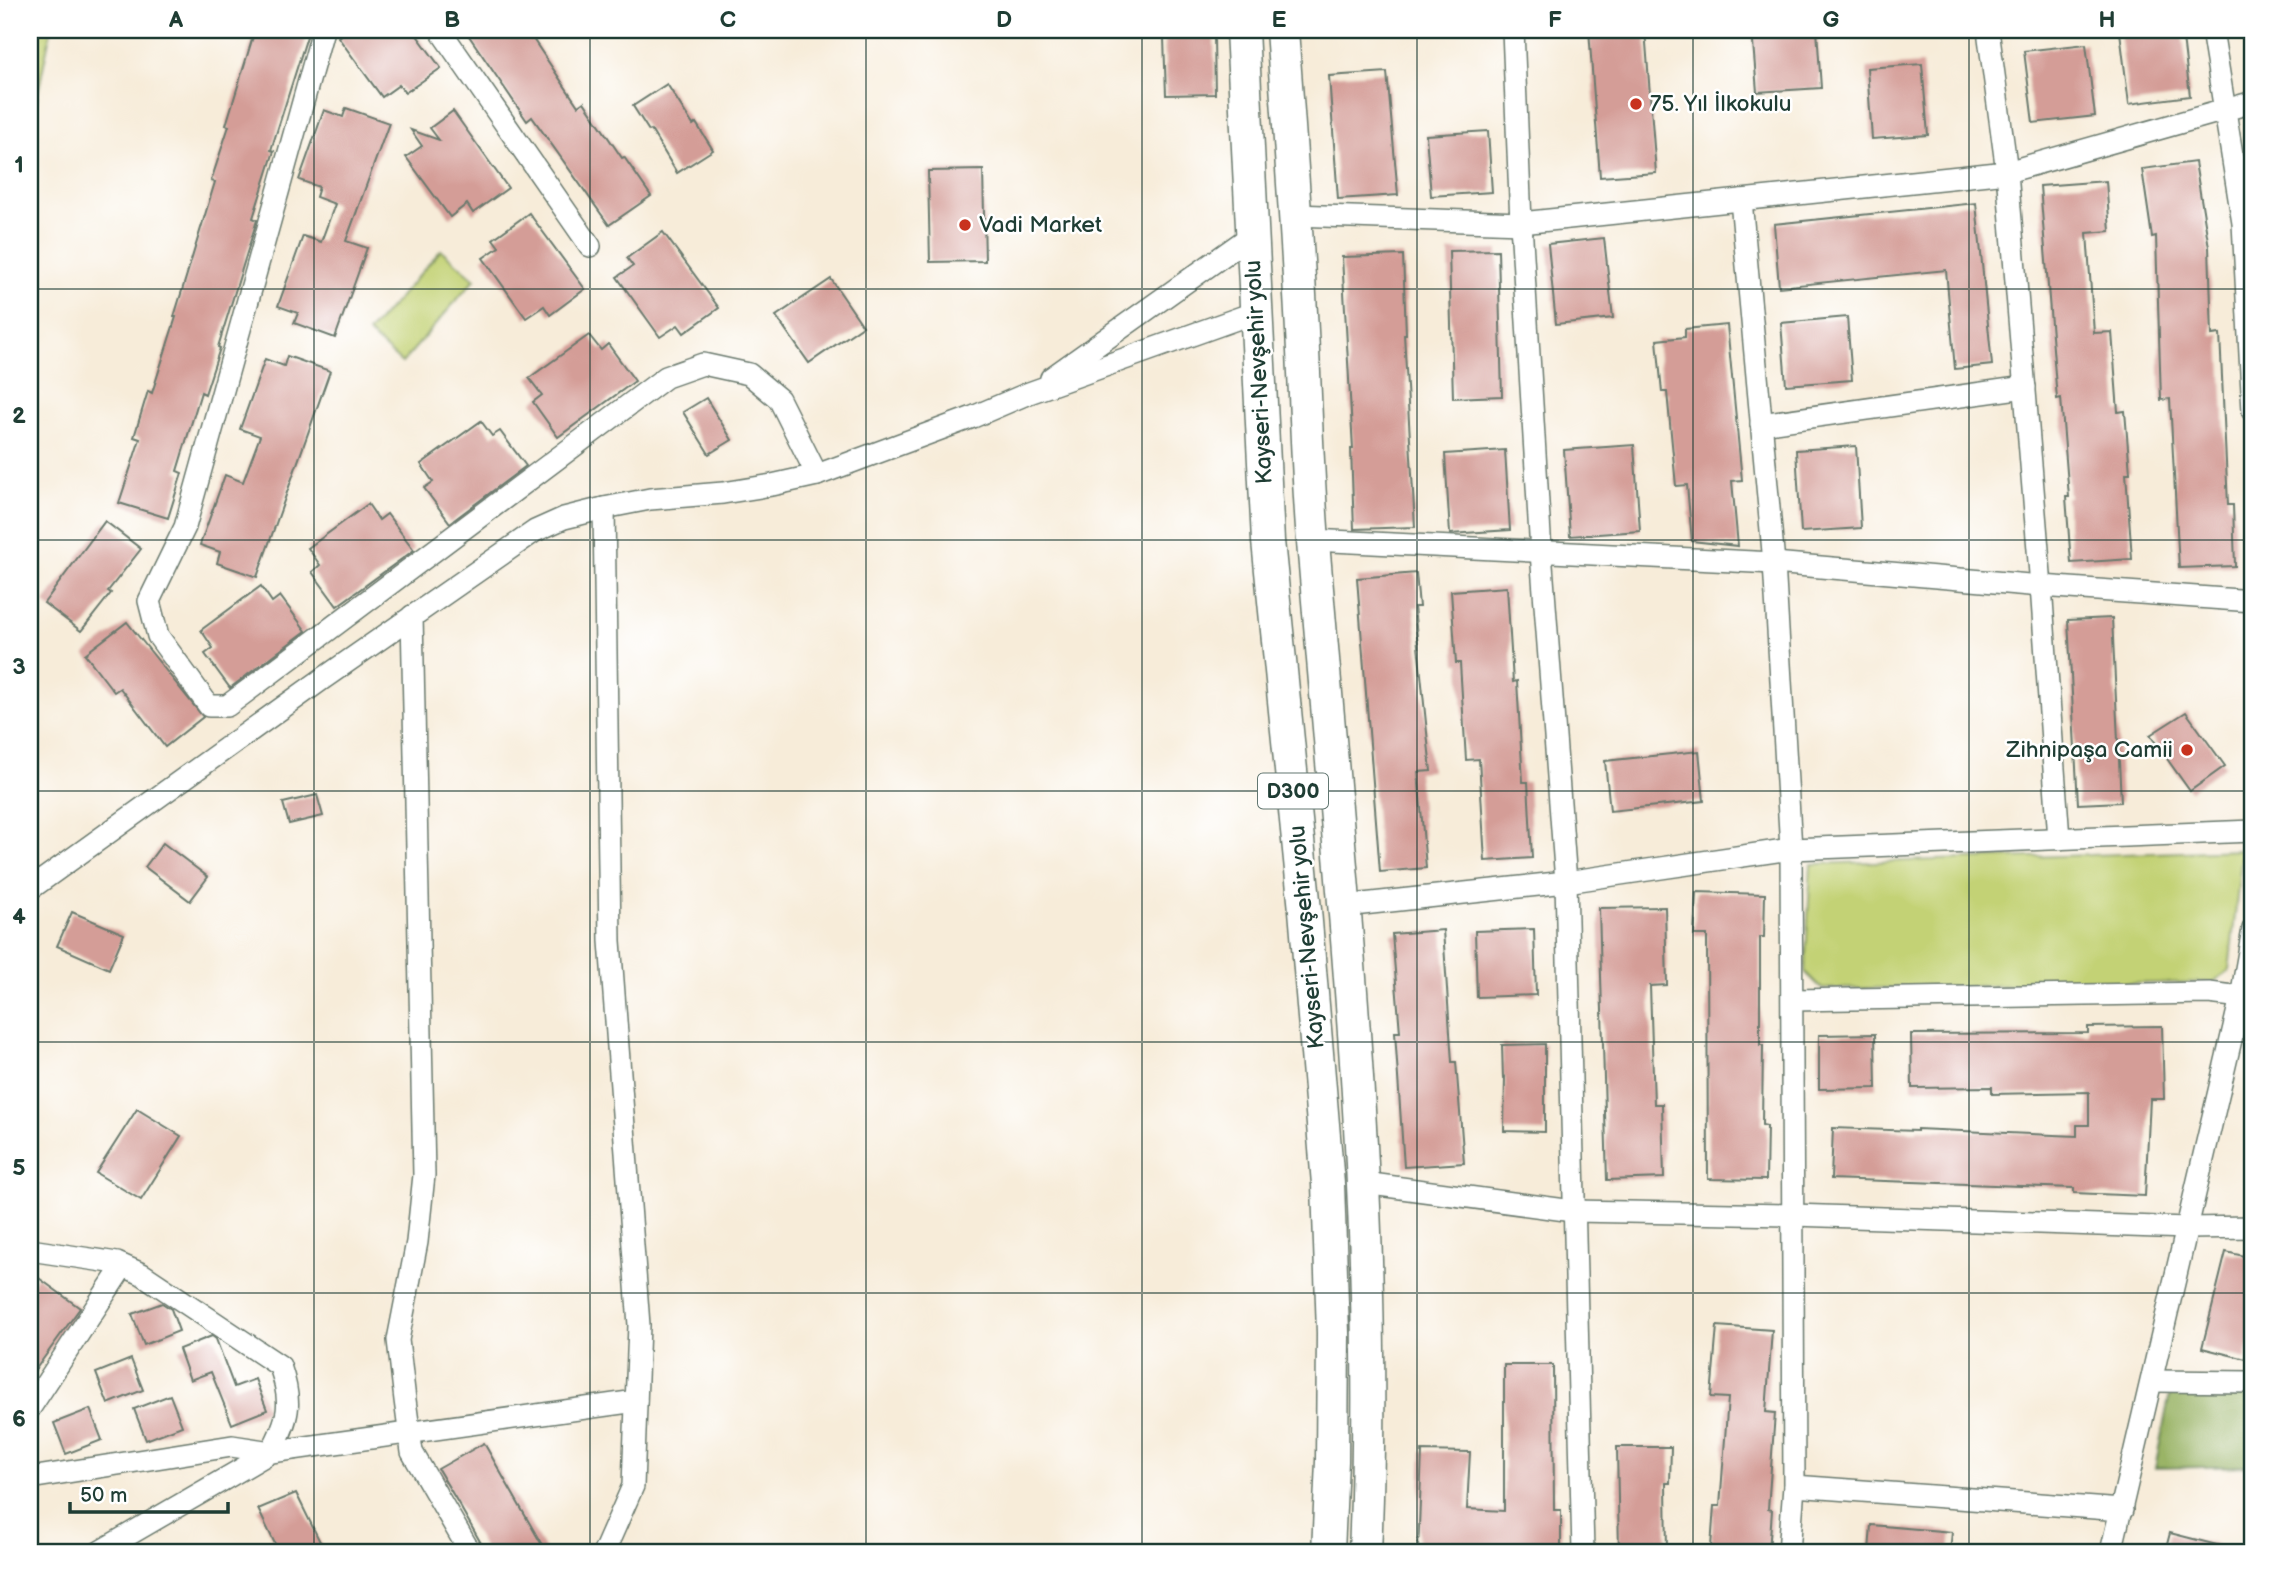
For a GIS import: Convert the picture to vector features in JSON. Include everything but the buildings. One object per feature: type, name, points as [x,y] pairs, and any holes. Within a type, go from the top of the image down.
[{"type":"highway","name":"Kayseri-Nevşehir yolu","points":[[1242,30],[1268,541],[1305,910],[1328,1184],[1334,1333],[1328,1552]]},
{"type":"highway","name":"Kayseri-Nevşehir yolu","points":[[1282,30],[1295,215],[1312,540],[1344,906],[1364,1183],[1369,1332],[1369,1460],[1365,1552]]},
{"type":"street","points":[[323,30],[185,527],[149,601],[158,636],[209,706],[227,706],[666,377],[703,364],[749,374],[779,399],[817,475]]},
{"type":"street","points":[[440,30],[590,246]]},
{"type":"street","points":[[1513,30],[1521,223],[1541,552],[1566,882],[1583,1552]]},
{"type":"street","points":[[1987,30],[2007,172],[2059,839]]},
{"type":"street","points":[[2212,30],[2243,223],[2253,411]]},
{"type":"street","points":[[1295,215],[1521,223],[2007,172],[2253,102]]},
{"type":"street","points":[[1741,200],[1773,563],[1791,849],[1794,1486],[1789,1552]]},
{"type":"street","points":[[1029,393],[1252,236]]},
{"type":"street","points":[[30,889],[535,531],[564,518],[604,508],[650,499],[723,493],[817,475],[973,417],[1029,393],[1256,312]]},
{"type":"street","points":[[1761,424],[2025,387]]},
{"type":"street","points":[[604,508],[610,941],[639,1325],[633,1486],[604,1552]]},
{"type":"street","points":[[1312,540],[1773,563],[2253,601]]},
{"type":"street","points":[[412,616],[424,1175],[417,1242],[398,1340],[412,1452],[470,1552]]},
{"type":"street","points":[[1344,906],[1566,882],[1791,849],[2253,831]]},
{"type":"street","points":[[2111,1552],[2241,998],[2253,929]]},
{"type":"street","points":[[1793,1000],[2209,993],[2241,998]]},
{"type":"street","points":[[1364,1183],[1573,1211],[2188,1228],[2253,1227]]},
{"type":"street","points":[[30,1250],[117,1263],[142,1274],[280,1366],[289,1391],[286,1425],[271,1452],[99,1552]]},
{"type":"street","points":[[30,1408],[123,1266]]},
{"type":"street","points":[[2152,1381],[2253,1382]]},
{"type":"street","points":[[30,1478],[232,1446],[271,1452],[636,1401]]},
{"type":"street","points":[[1794,1486],[2122,1510]]},
{"type":"green space","points":[[30,30],[51,30],[30,121]]},
{"type":"green space","points":[[441,250],[475,279],[402,363],[368,333]]},
{"type":"green space","points":[[2242,850],[2229,971],[2213,982],[1822,989],[1805,972],[1811,864]]},
{"type":"green space","points":[[2171,1388],[2253,1389],[2253,1466],[2155,1468]]},
{"type":"place","name":"75. Yıl İlkokulu","points":[[1636,104]]},
{"type":"place","name":"Vadi Market","points":[[965,225]]},
{"type":"place","name":"Zihnipaşa Camii","points":[[2187,750]]}]
